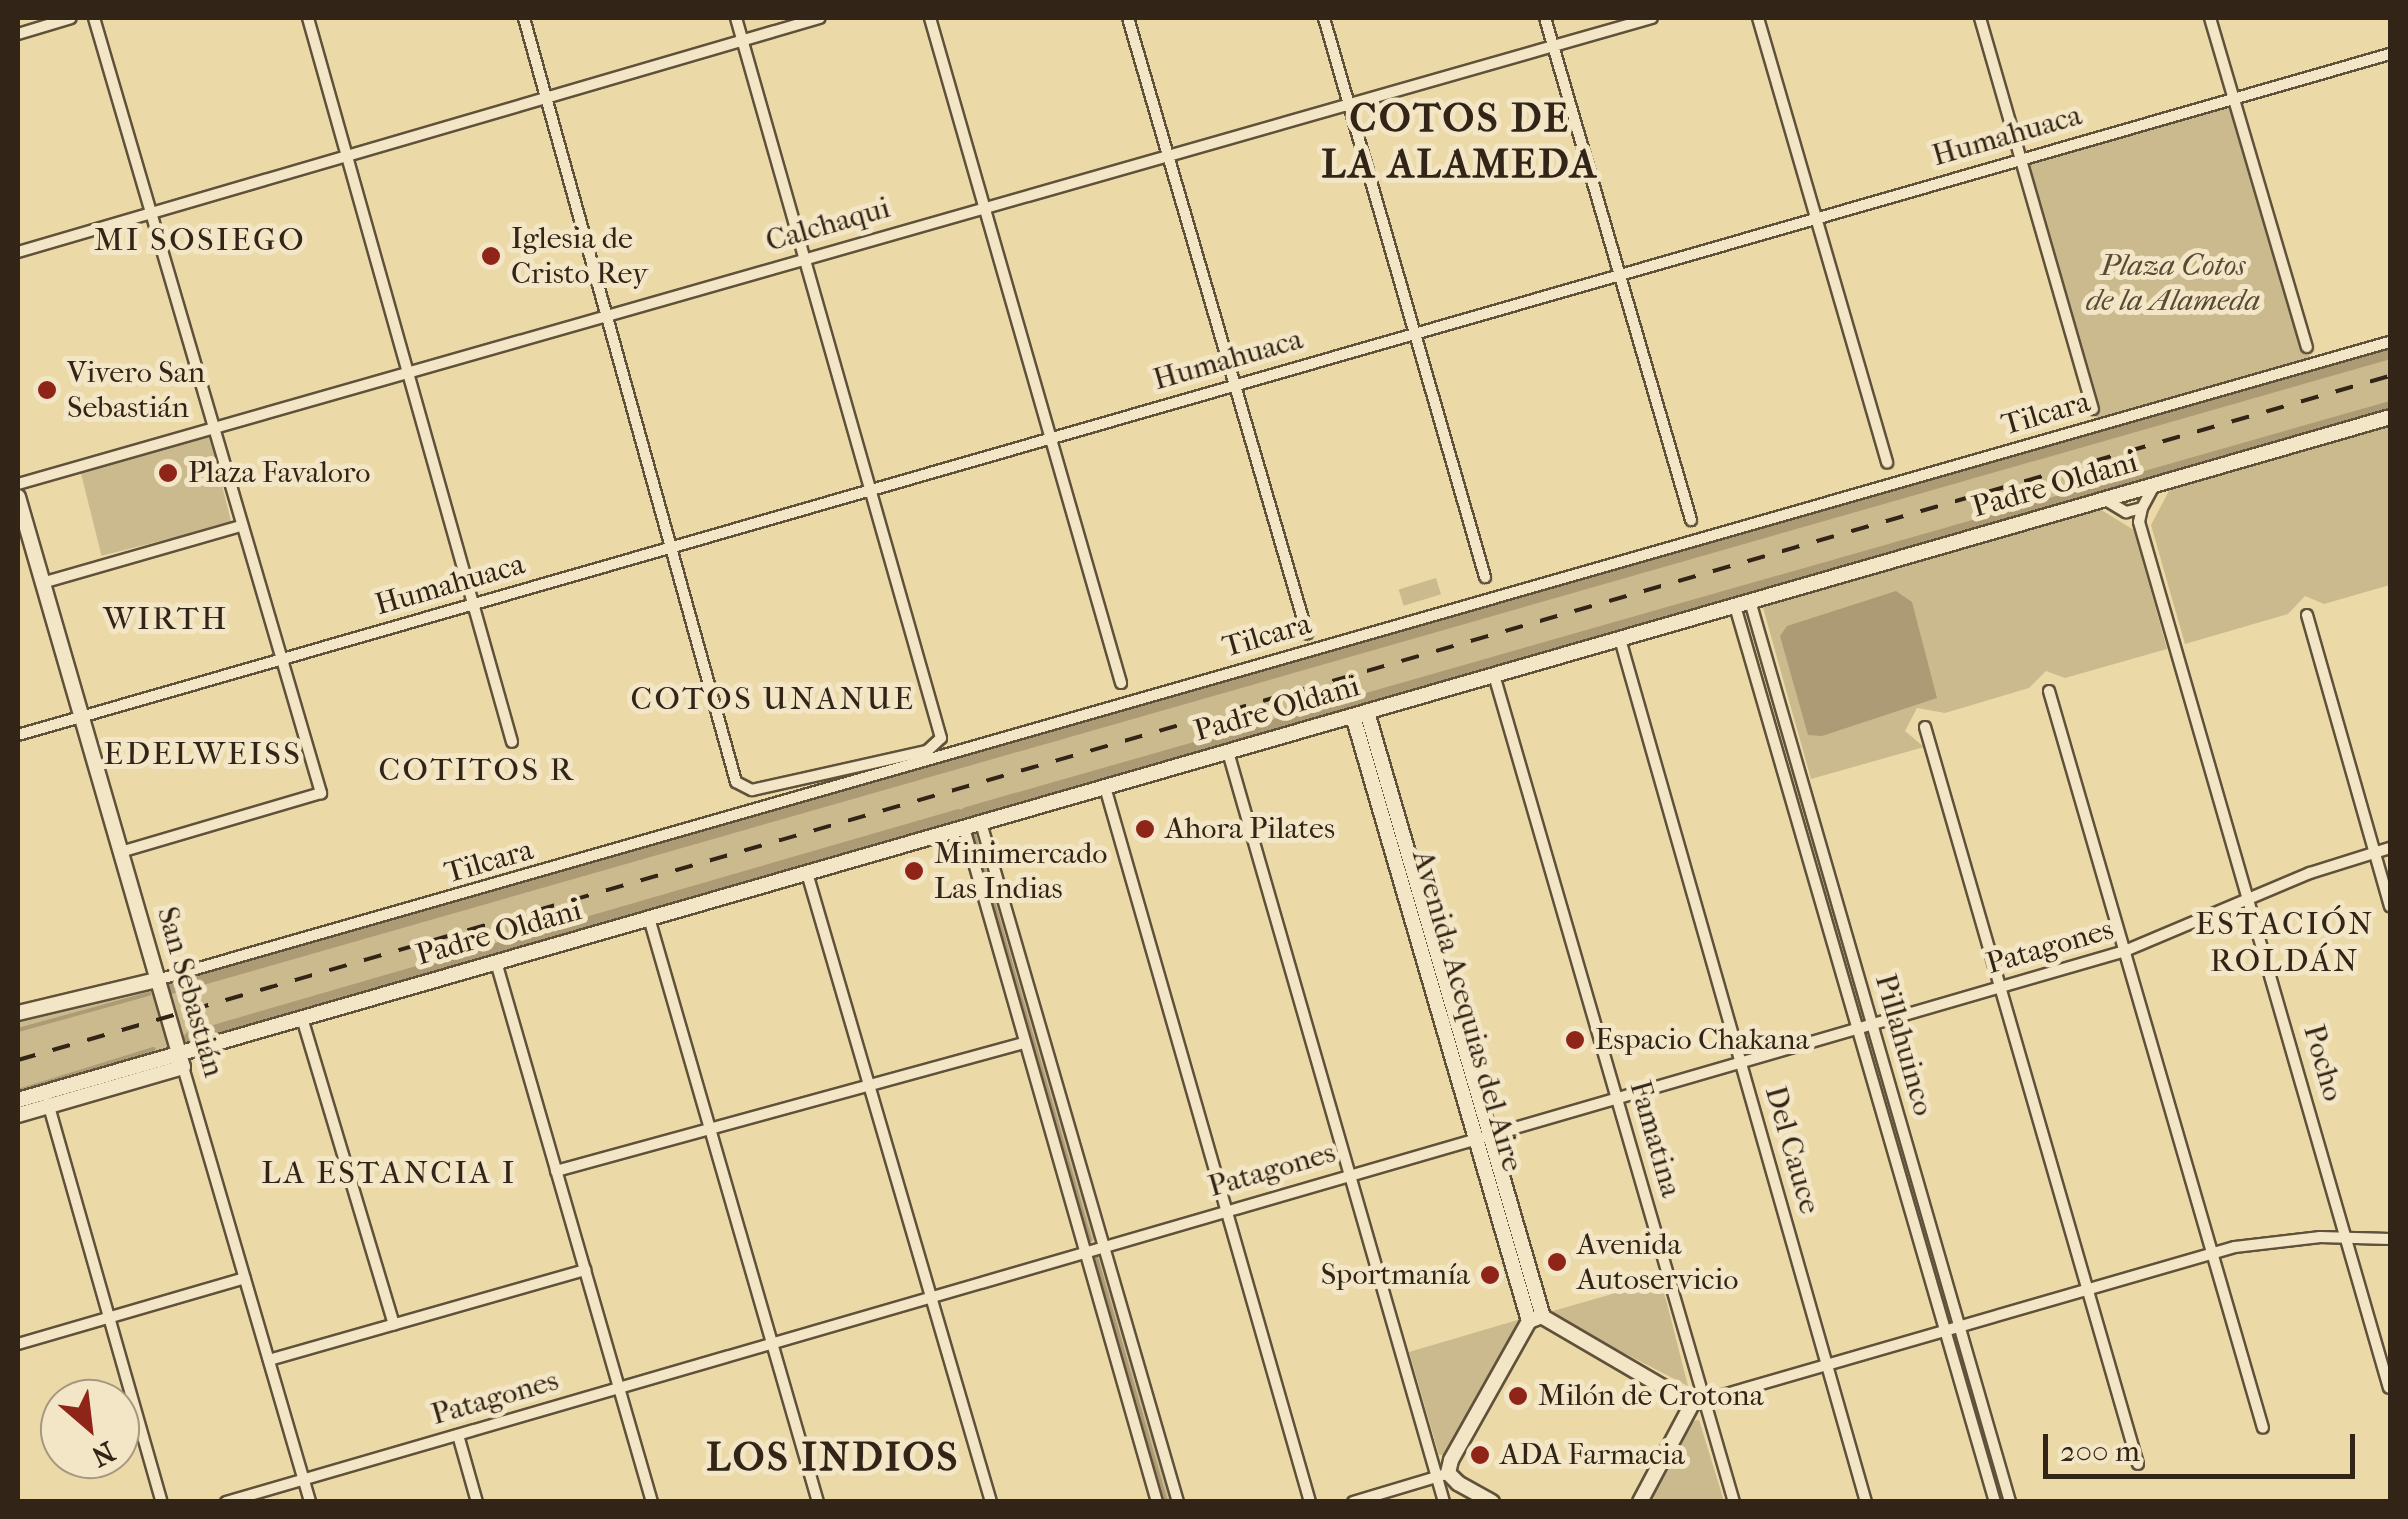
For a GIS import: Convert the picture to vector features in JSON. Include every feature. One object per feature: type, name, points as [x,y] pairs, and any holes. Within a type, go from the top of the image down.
[{"type":"main road","name":"Padre Oldani","points":[[46,1099],[181,1060],[302,1018],[2390,417]]},
{"type":"main road","name":"San Sebastián","points":[[18,497],[181,1060]]},
{"type":"main road","name":"Avenida Acequias del Aire","points":[[1360,714],[1536,1319]]},
{"type":"main road","points":[[18,1013],[157,980]]},
{"type":"main road","points":[[18,1100],[46,1099]]},
{"type":"main road","points":[[18,1114],[46,1099]]},
{"type":"main road","points":[[1492,1502],[1442,1475],[1536,1319],[1698,1402],[1640,1502]]},
{"type":"street","points":[[18,34],[71,18]]},
{"type":"street","points":[[94,18],[321,793],[121,852]]},
{"type":"street","points":[[308,18],[512,742]]},
{"type":"street","points":[[524,18],[602,315],[736,782],[752,790],[927,751],[941,738],[801,259],[736,18]]},
{"type":"street","points":[[18,252],[820,18]]},
{"type":"street","points":[[930,18],[1120,683]]},
{"type":"street","points":[[1128,18],[1307,634]]},
{"type":"street","points":[[1324,18],[1484,577]]},
{"type":"street","points":[[1545,18],[1691,520]]},
{"type":"street","name":"Calchaqui","points":[[18,484],[1652,18]]},
{"type":"street","points":[[1758,18],[1888,463]]},
{"type":"street","points":[[1980,18],[2093,409]]},
{"type":"street","points":[[2210,18],[2308,347]]},
{"type":"street","name":"Humahuaca","points":[[18,735],[2020,157],[2390,54]]},
{"type":"street","name":"Tilcara","points":[[157,980],[2390,342]]},
{"type":"street","name":"Pocho","points":[[2154,485],[2139,522],[2390,1388]]},
{"type":"street","points":[[2104,500],[2139,522]]},
{"type":"street","points":[[2126,512],[2142,508]]},
{"type":"street","points":[[42,582],[241,526]]},
{"type":"street","name":"Pillahuinco","points":[[1743,604],[2010,1502]]},
{"type":"street","points":[[2307,616],[2390,906]]},
{"type":"street","name":"Del Cauce","points":[[1620,639],[1866,1502]]},
{"type":"street","name":"Famatina","points":[[1494,675],[1617,1098],[1698,1402],[1734,1502]]},
{"type":"street","points":[[2049,690],[2263,1428]]},
{"type":"street","points":[[1925,727],[2138,1464]]},
{"type":"street","points":[[1228,752],[1442,1475],[1444,1502]]},
{"type":"street","points":[[1105,787],[1310,1502]]},
{"type":"street","points":[[981,823],[1178,1502]]},
{"type":"street","points":[[964,828],[1157,1502]]},
{"type":"street","name":"Patagones","points":[[226,1502],[1085,1250],[2125,952],[2390,848]]},
{"type":"street","points":[[807,873],[991,1502]]},
{"type":"street","points":[[648,918],[818,1502]]},
{"type":"street","points":[[496,962],[652,1502]]},
{"type":"street","points":[[302,1018],[394,1325]]},
{"type":"street","name":"Pillahuinco","points":[[1867,1027],[1945,1331],[1995,1502]]},
{"type":"street","points":[[556,1171],[1025,1043]]},
{"type":"street","name":"San Sebastián","points":[[181,1060],[310,1502]]},
{"type":"street","points":[[46,1099],[162,1502]]},
{"type":"street","points":[[1698,1402],[2212,1253],[2278,1239],[2390,1240]]},
{"type":"street","points":[[269,1360],[585,1270]]},
{"type":"street","points":[[18,1344],[245,1278]]},
{"type":"street","points":[[458,1435],[477,1502]]},
{"type":"street","points":[[1353,1502],[1442,1475]]},
{"type":"green space","name":"Plaza Cotos de la Alameda","points":[[2234,98],[2312,364],[2390,342],[2390,417],[18,1100],[18,1013],[2098,425],[2020,157]]},
{"type":"green space","points":[[2390,424],[2390,585],[2324,604],[2305,596],[2288,614],[2185,644],[2151,525],[2171,487]]},
{"type":"green space","name":"Plaza Favaloro","points":[[210,437],[232,523],[102,556],[80,469]]},
{"type":"green space","points":[[2098,508],[2134,530],[2167,649],[2065,678],[2046,671],[2029,688],[1945,713],[1917,708],[1905,731],[1924,747],[1811,779],[1762,604]]},
{"type":"green space","points":[[1436,578],[1441,594],[1404,606],[1399,589]]},
{"type":"green space","points":[[975,831],[1095,1239],[1090,1244],[969,836]]},
{"type":"green space","points":[[1094,1254],[1101,1258],[1171,1501],[1160,1501]]},
{"type":"green space","points":[[1661,1280],[1688,1386],[1546,1313]]},
{"type":"green space","points":[[1521,1319],[1449,1454],[1439,1455],[1409,1352]]},
{"type":"green space","points":[[1699,1420],[1724,1501],[1649,1501],[1693,1421]]},
{"type":"shaded area","points":[[1896,591],[1912,602],[1937,698],[1822,736],[1808,735],[1780,636],[1787,626]]},
{"type":"waterway","points":[[167,989],[2390,353]]},
{"type":"waterway","points":[[1359,700],[2390,406]]},
{"type":"waterway","points":[[966,812],[1352,702]]},
{"type":"waterway","points":[[189,1037],[958,814]]},
{"type":"waterway","points":[[974,835],[1090,1240]]},
{"type":"waterway","points":[[18,1030],[149,994]]},
{"type":"waterway","points":[[18,1091],[154,1049]]},
{"type":"waterway","points":[[1096,1258],[1166,1502]]},
{"type":"railway","points":[[18,1060],[2390,376]]},
{"type":"place","name":"Iglesia de Cristo Rey","points":[[491,256]]},
{"type":"place","name":"Vivero San Sebastián","points":[[47,390]]},
{"type":"place","name":"Plaza Favaloro","points":[[168,473]]},
{"type":"place","name":"Ahora Pilates","points":[[1145,829]]},
{"type":"place","name":"Minimercado Las Indias","points":[[914,871]]},
{"type":"place","name":"Espacio Chakana","points":[[1575,1040]]},
{"type":"place","name":"Avenida Autoservicio","points":[[1557,1262]]},
{"type":"place","name":"Sportmanía","points":[[1490,1275]]},
{"type":"place","name":"Milón de Crotona","points":[[1518,1396]]},
{"type":"place","name":"ADA Farmacia","points":[[1480,1455]]},
{"type":"district","name":"COTOS DE LA ALAMEDA","points":[[1460,141]]},
{"type":"district","name":"MI SOSIEGO","points":[[200,240]]},
{"type":"district","name":"WIRTH","points":[[166,619]]},
{"type":"district","name":"COTOS UNANUE","points":[[773,699]]},
{"type":"district","name":"EDELWEISS","points":[[203,754]]},
{"type":"district","name":"COTITOS R","points":[[477,770]]},
{"type":"district","name":"ESTACIÓN ROLDÁN","points":[[2285,944]]},
{"type":"district","name":"LA ESTANCIA I","points":[[389,1173]]},
{"type":"district","name":"LOS INDIOS","points":[[833,1457]]}]
